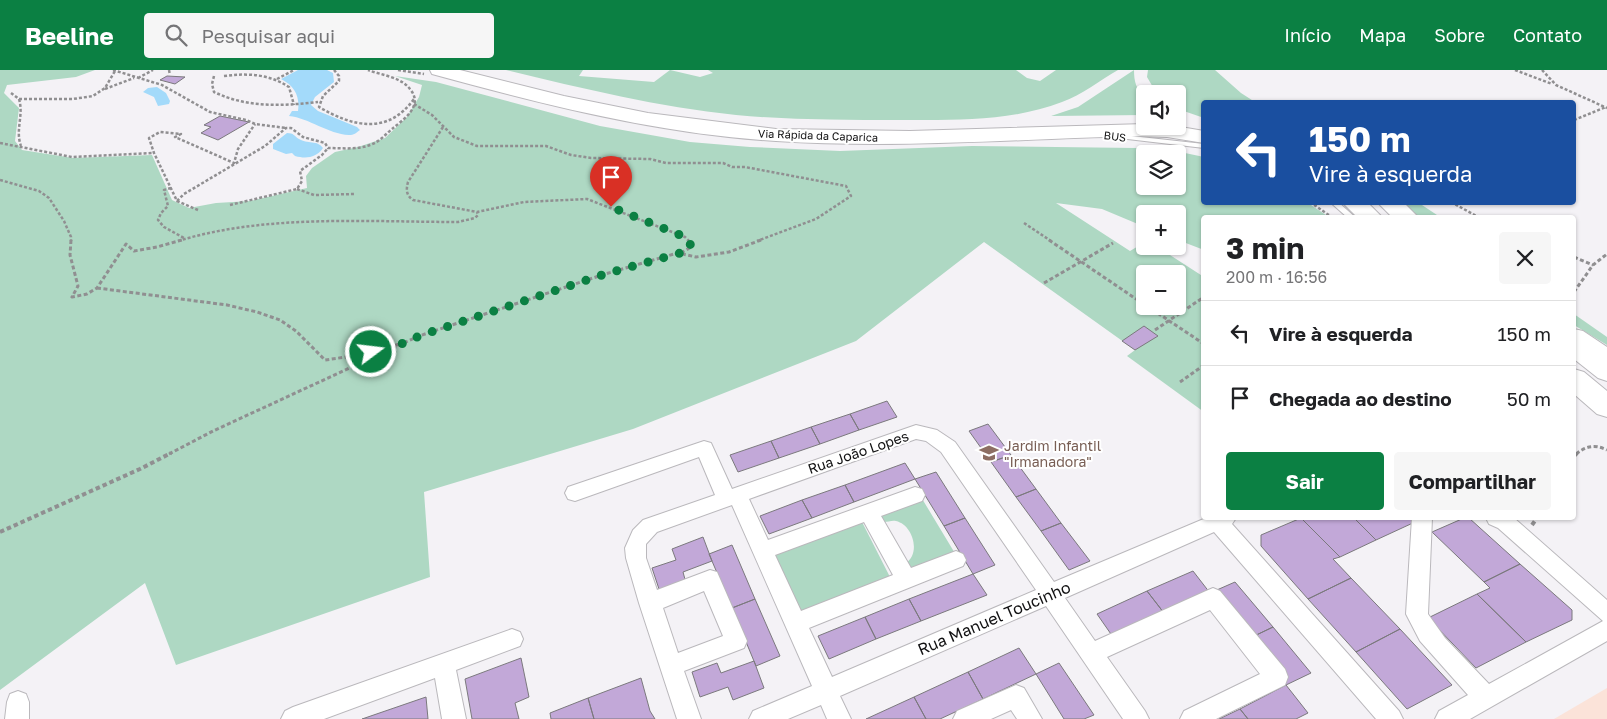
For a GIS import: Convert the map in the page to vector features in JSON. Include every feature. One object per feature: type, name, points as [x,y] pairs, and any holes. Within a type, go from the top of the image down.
[{"type":"main road","name":"Via Rápida da Caparica","points":[[476,70],[628,107],[690,117],[770,125],[869,128],[1136,121]]},
{"type":"main road","name":"Via Rápida da Caparica","points":[[429,71],[612,114],[664,123],[744,132],[881,138],[1157,131],[1201,137]]},
{"type":"main road","points":[[1186,124],[1201,127]]},
{"type":"main road","points":[[1357,205],[1368,215]]},
{"type":"main road","points":[[1576,339],[1607,360]]},
{"type":"main road","points":[[1576,347],[1607,371]]},
{"type":"main road","points":[[1576,381],[1607,406]]},
{"type":"street","name":"Rua João Lopes","points":[[689,719],[636,558],[634,548],[639,536],[650,526],[912,433],[926,434],[940,440],[948,447],[1138,719]]},
{"type":"street","points":[[575,493],[704,448],[763,551],[839,719]]},
{"type":"street","points":[[763,551],[915,496]]},
{"type":"street","points":[[868,512],[907,580]]},
{"type":"street","points":[[1222,520],[1391,719]]},
{"type":"street","name":"Rua Manuel Toucinho","points":[[761,719],[1222,520]]},
{"type":"street","points":[[1422,520],[1418,618],[1428,634],[1486,697]]},
{"type":"street","points":[[1500,520],[1607,613]]},
{"type":"street","points":[[796,623],[956,560]]},
{"type":"street","points":[[650,603],[710,579],[736,641],[672,666]]},
{"type":"street","points":[[1092,653],[1213,598],[1277,677],[1192,719]]},
{"type":"street","points":[[1447,719],[1607,630]]},
{"type":"street","points":[[293,719],[512,639]]},
{"type":"street","points":[[444,664],[454,719]]},
{"type":"street","points":[[965,719],[1016,696],[1030,719]]},
{"type":"lane","name":"BUS","points":[[1087,132],[1201,146]]},
{"type":"lane","points":[[1337,205],[1348,215]]},
{"type":"lane","points":[[1576,332],[1607,351]]},
{"type":"path","points":[[19,99],[86,97],[101,93],[114,70],[173,90],[210,112],[246,120],[255,124],[291,128],[303,137],[325,142],[328,148]]},
{"type":"path","points":[[104,89],[137,78],[153,70]]},
{"type":"path","points":[[168,70],[170,75]]},
{"type":"path","points":[[277,79],[294,70]]},
{"type":"path","points":[[334,70],[339,76],[339,81],[321,97],[318,102],[319,107],[365,126],[395,119],[407,109],[414,97]]},
{"type":"path","points":[[297,189],[302,181],[300,171],[322,155],[328,148],[372,144],[406,120],[413,110],[414,97],[412,90],[405,85],[368,70]]},
{"type":"path","points":[[398,70],[429,71]]},
{"type":"path","points":[[1515,70],[1556,85],[1606,107]]},
{"type":"path","points":[[1542,70],[1556,85]]},
{"type":"path","points":[[224,76],[254,74],[277,79],[289,87],[294,105]]},
{"type":"path","points":[[214,76],[212,84],[214,92],[228,99],[266,106],[318,102]]},
{"type":"path","points":[[11,92],[19,99],[23,108],[18,134],[18,140],[22,147]]},
{"type":"path","points":[[414,104],[432,115],[454,137],[477,146],[546,146],[571,155],[591,158],[650,159],[666,163],[723,164],[846,186],[851,196],[816,220],[729,252],[696,257],[678,253]]},
{"type":"path","points":[[1576,119],[1606,107]]},
{"type":"path","points":[[234,162],[238,150],[255,124]]},
{"type":"path","points":[[0,532],[419,336],[605,274],[684,252],[691,247],[689,240],[685,237],[587,199],[524,202],[477,212],[468,208],[423,203],[408,196],[406,189],[414,170],[443,127]]},
{"type":"path","points":[[177,201],[184,194],[234,162],[265,146],[286,128]]},
{"type":"path","points":[[198,210],[177,201],[154,153],[149,138],[157,132],[170,131],[181,134],[175,137],[234,162]]},
{"type":"path","points":[[0,143],[22,147],[22,149],[72,157],[154,153]]},
{"type":"path","points":[[0,180],[39,191],[49,198],[64,222],[71,238],[70,255],[76,272],[78,286],[72,297],[87,294],[97,288],[126,244],[134,251],[148,250],[165,246],[184,238],[222,229],[258,226],[458,222],[475,218],[478,215],[477,212]]},
{"type":"path","points":[[171,188],[164,190],[168,206],[161,213],[158,220],[164,227],[184,238]]},
{"type":"path","points":[[230,205],[297,189],[314,195],[355,194]]},
{"type":"path","points":[[1314,205],[1329,215]]},
{"type":"path","points":[[1456,205],[1475,215]]},
{"type":"path","points":[[1024,223],[1136,298]]},
{"type":"path","points":[[1044,283],[1112,243]]},
{"type":"path","points":[[1576,289],[1593,265],[1606,259],[1607,254]]},
{"type":"path","points":[[1576,258],[1593,265]]},
{"type":"path","points":[[97,288],[228,305],[258,312],[280,320],[296,331],[325,360],[353,356],[408,342]]},
{"type":"path","points":[[1155,330],[1201,299]]},
{"type":"path","points":[[1160,315],[1201,342]]},
{"type":"path","points":[[1180,382],[1201,367]]},
{"type":"path","points":[[1576,454],[1579,450],[1589,446],[1601,447],[1607,450]]},
{"type":"shaded area","points":[[1607,688],[1607,719],[1554,719]]},
{"type":"green space","points":[[0,70],[95,70],[76,77],[7,85],[4,93],[19,108],[15,141],[22,150],[73,158],[152,155],[172,200],[189,208],[216,203],[250,201],[307,188],[306,176],[312,168],[335,152],[385,138],[407,117],[419,97],[422,85],[395,76],[436,82],[600,126],[690,142],[840,151],[972,146],[1136,148],[1136,195],[1186,195],[1186,153],[1201,156],[1201,205],[1311,205],[1326,215],[1201,215],[1201,249],[1186,243],[1186,205],[1136,205],[1136,223],[1102,209],[1056,203],[1130,251],[1136,247],[1136,255],[1170,255],[1185,265],[1136,265],[1136,315],[1186,315],[1186,265],[1201,275],[1201,410],[1127,356],[1135,350],[984,242],[856,341],[633,429],[424,492],[430,577],[176,665],[145,583],[0,690]]},
{"type":"green space","points":[[506,70],[583,70],[579,76],[654,82],[670,70],[700,77],[713,73],[708,70],[1016,70],[1027,78],[1040,81],[1056,70],[1118,70],[1062,102],[1022,113],[960,120],[837,120],[756,117],[707,112],[620,96]]},
{"type":"green space","points":[[1134,70],[1136,115],[1051,116],[1078,107]]},
{"type":"green space","points":[[1148,70],[1215,70],[1252,100],[1201,100],[1201,117],[1186,112],[1186,85],[1152,85],[1147,77]]},
{"type":"green space","points":[[1402,205],[1422,205],[1437,215],[1417,215]]},
{"type":"green space","points":[[1576,315],[1607,337],[1607,345],[1576,326]]},
{"type":"green space","points":[[921,497],[956,555],[911,573],[906,563],[913,553],[914,546],[911,533],[896,521],[884,522],[879,514]]},
{"type":"green space","points":[[862,522],[891,579],[792,617],[766,558]]},
{"type":"water","points":[[298,70],[327,70],[333,73],[334,82],[315,97],[311,105],[318,111],[360,130],[352,135],[341,134],[289,116],[292,111],[298,111],[298,101],[296,92],[281,79]]},
{"type":"water","points":[[157,87],[166,93],[170,101],[169,104],[158,106],[154,97],[143,92],[148,88]]},
{"type":"water","points":[[287,133],[293,134],[299,139],[318,144],[323,148],[314,156],[307,157],[295,156],[292,153],[286,154],[273,149],[273,144]]},
{"type":"building","points":[[167,76],[185,77],[175,84],[160,80]]},
{"type":"building","points":[[220,116],[249,122],[218,140],[201,133],[211,127],[204,125]]},
{"type":"building","points":[[1144,326],[1158,336],[1135,350],[1122,341]]},
{"type":"building","points":[[887,401],[897,417],[859,430],[850,414]]},
{"type":"building","points":[[850,414],[859,430],[820,444],[811,427]]},
{"type":"building","points":[[988,424],[1011,455],[991,462],[969,431]]},
{"type":"building","points":[[811,427],[820,444],[779,458],[771,441]]},
{"type":"building","points":[[771,441],[779,458],[738,472],[730,455]]},
{"type":"building","points":[[1011,455],[1036,489],[1016,497],[991,462]]},
{"type":"building","points":[[905,463],[915,479],[854,502],[845,485]]},
{"type":"building","points":[[936,472],[965,518],[944,526],[915,479]]},
{"type":"building","points":[[845,485],[854,502],[812,518],[802,500]]},
{"type":"building","points":[[1036,489],[1061,523],[1041,531],[1016,497]]},
{"type":"building","points":[[802,500],[812,518],[769,534],[760,516]]},
{"type":"building","points":[[965,518],[995,565],[973,574],[944,526]]},
{"type":"building","points":[[1296,520],[1303,520],[1340,557],[1333,559],[1351,578],[1308,599],[1261,546],[1261,535]]},
{"type":"building","points":[[1303,520],[1356,520],[1376,540],[1340,557]]},
{"type":"building","points":[[1356,520],[1412,520],[1415,522],[1376,540]]},
{"type":"building","points":[[1459,520],[1471,520],[1520,564],[1484,582],[1432,532]]},
{"type":"building","points":[[1061,523],[1090,561],[1069,570],[1041,531]]},
{"type":"building","points":[[703,537],[712,561],[683,572],[686,583],[660,592],[652,568],[676,560],[672,549]]},
{"type":"building","points":[[732,545],[755,599],[732,608],[709,554]]},
{"type":"building","points":[[1520,564],[1572,610],[1572,620],[1526,642],[1477,594],[1490,588],[1484,582]]},
{"type":"building","points":[[1193,571],[1210,593],[1164,613],[1147,591]]},
{"type":"building","points":[[973,574],[987,595],[921,621],[909,599]]},
{"type":"building","points":[[1351,578],[1400,629],[1356,652],[1308,599]]},
{"type":"building","points":[[1235,582],[1273,627],[1248,639],[1210,593]]},
{"type":"building","points":[[1147,591],[1164,613],[1113,637],[1097,614]]},
{"type":"building","points":[[1477,594],[1526,642],[1476,668],[1428,618]]},
{"type":"building","points":[[755,599],[780,656],[756,666],[732,608]]},
{"type":"building","points":[[909,599],[921,621],[876,639],[865,617]]},
{"type":"building","points":[[865,617],[876,639],[829,659],[818,636]]},
{"type":"building","points":[[1273,627],[1311,673],[1286,685],[1248,639]]},
{"type":"building","points":[[1400,629],[1452,685],[1407,709],[1356,652]]},
{"type":"building","points":[[1019,648],[1036,674],[983,699],[968,672]]},
{"type":"building","points":[[521,658],[529,697],[515,703],[519,719],[472,719],[465,679]]},
{"type":"building","points":[[754,661],[764,688],[733,700],[728,687],[700,697],[692,672],[717,663],[721,673]]},
{"type":"building","points":[[1059,663],[1094,715],[1084,719],[1064,719],[1036,674]]},
{"type":"building","points":[[968,672],[983,699],[940,719],[926,719],[914,697]]},
{"type":"building","points":[[641,678],[650,711],[655,719],[594,719],[588,698]]},
{"type":"building","points":[[1286,685],[1308,713],[1296,719],[1248,719],[1240,709]]},
{"type":"building","points":[[426,697],[428,719],[362,719]]},
{"type":"building","points":[[914,697],[926,719],[866,719]]},
{"type":"building","points":[[588,698],[594,719],[551,719],[550,713]]},
{"type":"building","points":[[1240,709],[1248,719],[1219,719]]},
{"type":"place","name":"Jardim Infantil \"Irmanadora\"","points":[[989,453]]},
{"type":"route","points":[[371,352],[408,342],[419,336],[605,274],[690,249],[691,243],[685,237],[663,230],[611,207]]}]
